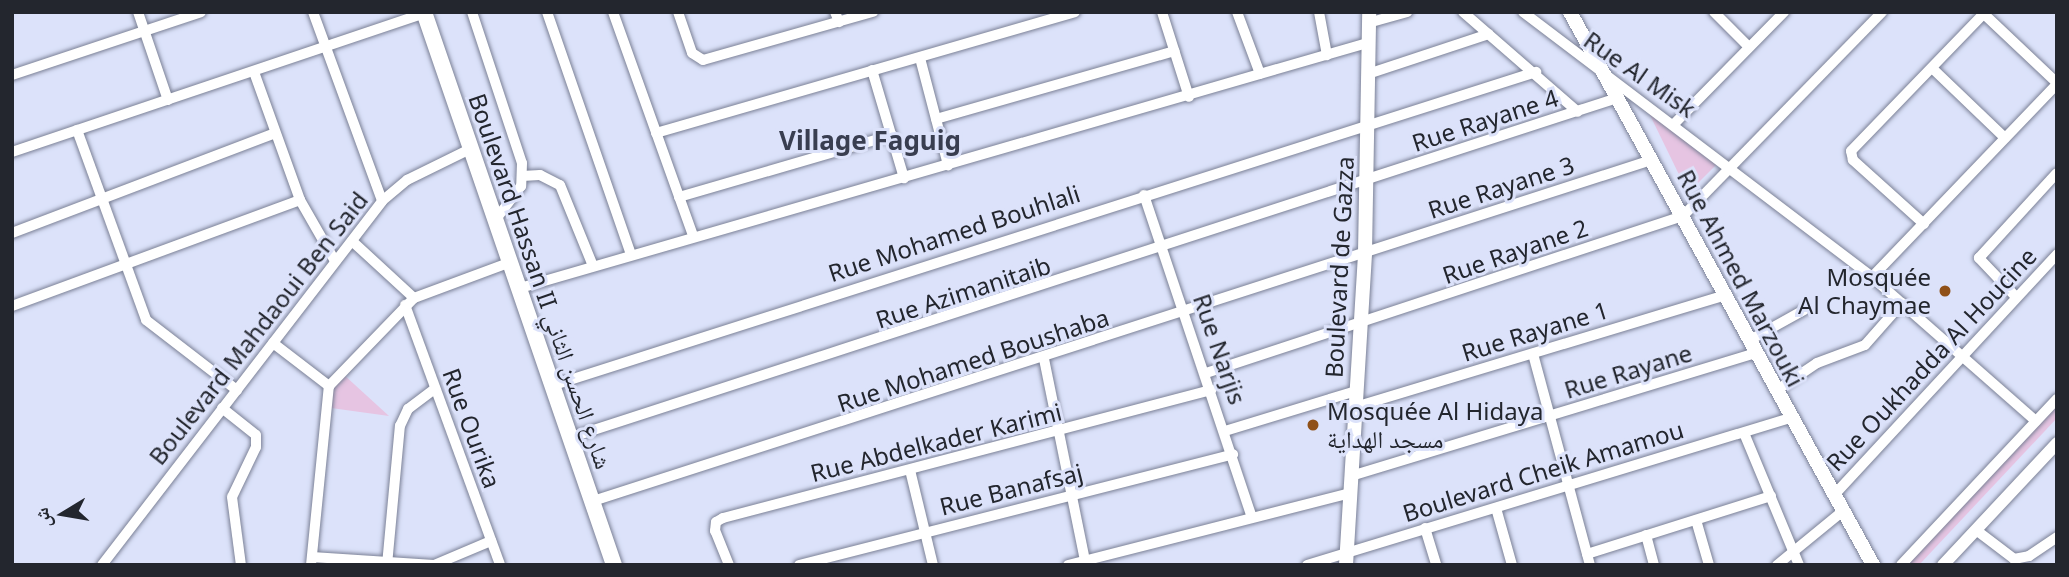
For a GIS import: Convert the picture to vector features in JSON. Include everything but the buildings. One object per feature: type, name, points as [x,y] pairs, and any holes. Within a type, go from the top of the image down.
[{"type":"main road","name":"Rue Ahmed Marzouki","points":[[1570,12],[1726,295],[1790,418],[1873,565]]},
{"type":"main road","name":"Boulevard Hassan II شارع الحسن الثاني","points":[[424,13],[614,565]]},
{"type":"main road","name":"Boulevard de Gazza","points":[[1346,559],[1365,253],[1369,18]]},
{"type":"street","points":[[138,12],[168,100]]},
{"type":"street","points":[[12,75],[201,12]]},
{"type":"street","points":[[313,12],[382,201]]},
{"type":"street","points":[[472,12],[522,176],[521,186],[496,219]]},
{"type":"street","points":[[547,12],[631,254]]},
{"type":"street","points":[[613,12],[693,236]]},
{"type":"street","points":[[678,12],[696,60],[837,17],[873,12]]},
{"type":"street","points":[[656,133],[1075,12]]},
{"type":"street","points":[[1162,12],[1189,97]]},
{"type":"street","points":[[1237,12],[1260,74]]},
{"type":"street","points":[[1318,12],[1327,55]]},
{"type":"street","points":[[1369,18],[1408,12]]},
{"type":"street","points":[[1463,12],[1536,72],[1578,112]]},
{"type":"street","points":[[1714,12],[1748,46]]},
{"type":"street","points":[[1675,123],[1784,12]]},
{"type":"street","points":[[12,152],[326,50],[424,13]]},
{"type":"street","points":[[1683,216],[1733,170],[1879,13]]},
{"type":"street","points":[[1872,278],[1924,224],[2005,138],[2057,84],[1984,13],[1850,154],[1924,224]]},
{"type":"street","name":"Rue Al Misk","points":[[1529,14],[1603,73],[1675,123],[1872,278],[2036,421]]},
{"type":"street","points":[[1368,74],[1489,34]]},
{"type":"street","points":[[520,288],[693,236],[1189,97],[1367,43]]},
{"type":"street","points":[[936,119],[1174,51]]},
{"type":"street","points":[[920,58],[948,165]]},
{"type":"street","points":[[1932,68],[2005,138]]},
{"type":"street","points":[[872,70],[904,178]]},
{"type":"street","points":[[254,72],[300,200],[335,261]]},
{"type":"street","name":"Rue Mohamed Bouhlali","points":[[554,385],[1368,123],[1536,72]]},
{"type":"street","name":"Rue Rayane 4","points":[[1366,181],[1617,98]]},
{"type":"street","points":[[77,130],[146,320],[237,390]]},
{"type":"street","points":[[12,233],[275,133]]},
{"type":"street","points":[[679,197],[892,135]]},
{"type":"street","name":"Boulevard Mahdaoui Ben Said","points":[[103,565],[382,201],[407,180],[472,148]]},
{"type":"street","name":"Rue Rayane 3","points":[[1365,253],[1651,160]]},
{"type":"street","points":[[2016,297],[1979,258],[2057,173]]},
{"type":"street","points":[[522,176],[540,175],[560,185],[593,266]]},
{"type":"street","name":"Rue Azimanitaib","points":[[572,437],[1366,181]]},
{"type":"street","name":"Rue Narjis","points":[[1144,195],[1206,373],[1252,517]]},
{"type":"street","points":[[12,306],[300,200]]},
{"type":"street","name":"Rue Rayane 2","points":[[1206,373],[1361,325],[1683,216]]},
{"type":"street","points":[[352,241],[414,298]]},
{"type":"street","name":"Rue Mohamed Boushaba","points":[[593,501],[1044,359],[1365,253]]},
{"type":"street","name":"Rue Oukhadda Al Houcine","points":[[1835,494],[1960,354],[2057,254]]},
{"type":"street","points":[[491,541],[434,565],[312,561],[329,386],[414,298],[511,261]]},
{"type":"street","name":"Rue Rayane 1","points":[[1355,407],[1726,295]]},
{"type":"street","points":[[1777,390],[1818,363],[1865,345],[1902,303]]},
{"type":"street","name":"Rue Ourika","points":[[405,305],[500,565]]},
{"type":"street","name":"Rue Rayane","points":[[1351,476],[1549,418],[1753,346],[1804,310]]},
{"type":"street","points":[[273,343],[329,386]]},
{"type":"street","points":[[1533,354],[1566,486],[1588,560],[1646,536],[1771,496]]},
{"type":"street","points":[[1044,359],[1085,563]]},
{"type":"street","points":[[387,564],[403,415],[435,389]]},
{"type":"street","name":"Rue Abdelkader Karimi","points":[[729,565],[716,522],[1211,390]]},
{"type":"street","points":[[1225,431],[1356,391]]},
{"type":"street","points":[[1901,565],[2057,399]]},
{"type":"street","points":[[222,408],[256,435],[256,447],[232,497],[241,565]]},
{"type":"street","name":"Boulevard Cheik Amamou","points":[[1307,565],[1346,559],[1425,528],[1790,418]]},
{"type":"street","points":[[1744,433],[1799,565]]},
{"type":"street","points":[[1943,565],[2057,443]]},
{"type":"street","name":"Rue Banafsaj","points":[[799,565],[1233,454]]},
{"type":"street","points":[[910,470],[933,565]]},
{"type":"street","points":[[1068,565],[1085,563],[1350,493]]},
{"type":"street","points":[[1496,508],[1512,565]]},
{"type":"street","points":[[1777,565],[1843,511]]},
{"type":"street","points":[[1696,520],[1710,565]]},
{"type":"street","points":[[1425,528],[1436,565]]},
{"type":"street","points":[[1976,530],[2014,559],[2029,556],[2057,537]]},
{"type":"street","points":[[1646,536],[1654,565]]},
{"type":"shaded area","points":[[1648,111],[1717,164],[1688,193]]},
{"type":"shaded area","points":[[343,374],[389,416],[331,408],[331,389]]},
{"type":"shaded area","points":[[2057,404],[2057,418],[1919,565],[1906,565]]},
{"type":"place","name":"Mosquée Al Chaymae","points":[[1945,291]]},
{"type":"place","name":"Mosquée Al Hidaya مسجد الهداية","points":[[1313,425]]},
{"type":"district","name":"Village Faguig","points":[[870,141]]}]
